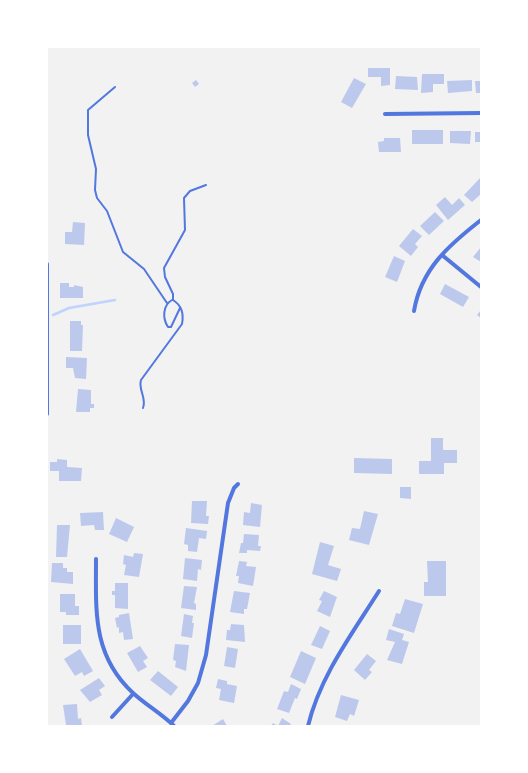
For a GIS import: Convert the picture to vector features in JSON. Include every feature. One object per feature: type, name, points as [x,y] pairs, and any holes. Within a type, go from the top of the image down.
[{"type":"street","points":[[385,114],[481,113]]},
{"type":"street","points":[[414,311],[420,285],[442,255],[462,235],[481,220]]},
{"type":"street","points":[[442,255],[481,287]]},
{"type":"street","points":[[47,264],[49,383],[47,414]]},
{"type":"street","points":[[96,559],[96,616],[98,632],[104,654],[117,676],[133,694],[173,724],[198,683],[206,655],[228,503],[234,488],[238,484]]},
{"type":"street","points":[[308,726],[313,706],[323,683],[379,591]]},
{"type":"street","points":[[112,717],[133,694]]},
{"type":"lane","points":[[115,87],[88,110],[88,135],[96,169],[95,194],[107,211],[119,246],[126,256],[144,269],[167,303]]},
{"type":"lane","points":[[143,408],[144,399],[140,382],[182,324],[180,308],[179,305],[173,300],[165,277],[164,268],[185,230],[184,198],[190,191],[206,184]]},
{"type":"lane","points":[[173,300],[167,303],[165,307],[166,324],[168,327],[171,327],[180,308]]},
{"type":"building","points":[[368,68],[390,68],[390,85],[381,86],[381,77],[368,77]]},
{"type":"building","points":[[422,74],[444,74],[444,84],[433,84],[433,92],[421,93]]},
{"type":"building","points":[[396,76],[417,77],[418,90],[395,89]]},
{"type":"building","points":[[354,78],[366,84],[352,108],[341,102]]},
{"type":"building","points":[[196,80],[199,84],[195,87],[192,83]]},
{"type":"building","points":[[472,80],[472,91],[448,93],[447,81]]},
{"type":"building","points":[[475,81],[481,81],[481,93],[476,93]]},
{"type":"building","points":[[412,130],[443,130],[443,144],[412,144]]},
{"type":"building","points":[[450,131],[471,131],[470,144],[450,143]]},
{"type":"building","points":[[475,132],[481,132],[481,142],[475,142]]},
{"type":"building","points":[[384,138],[400,138],[401,152],[379,152],[378,142],[384,141]]},
{"type":"building","points":[[481,177],[481,194],[472,202],[464,195]]},
{"type":"building","points":[[445,197],[452,205],[459,198],[465,205],[448,220],[436,205]]},
{"type":"building","points":[[435,212],[444,221],[429,235],[420,226]]},
{"type":"building","points":[[73,222],[85,223],[84,245],[65,244],[65,232],[72,232]]},
{"type":"building","points":[[413,229],[422,236],[415,244],[418,247],[411,256],[399,246]]},
{"type":"building","points":[[481,247],[481,262],[473,257]]},
{"type":"building","points":[[394,256],[405,261],[397,282],[385,277]]},
{"type":"building","points":[[60,283],[69,283],[69,287],[74,287],[74,285],[83,287],[83,298],[60,298]]},
{"type":"building","points":[[445,284],[469,297],[463,307],[440,294]]},
{"type":"building","points":[[481,310],[481,318],[477,315]]},
{"type":"building","points":[[70,321],[81,321],[81,325],[83,325],[82,351],[70,351]]},
{"type":"building","points":[[66,357],[87,358],[86,379],[75,378],[73,368],[66,368]]},
{"type":"building","points":[[78,389],[91,390],[91,404],[94,404],[94,408],[90,408],[90,412],[76,412]]},
{"type":"building","points":[[431,438],[443,438],[443,450],[457,450],[457,463],[444,463],[444,474],[419,474],[419,461],[431,461]]},
{"type":"building","points":[[354,458],[392,459],[392,474],[354,473]]},
{"type":"building","points":[[57,459],[67,460],[67,467],[82,468],[81,481],[59,481],[59,471],[50,471],[50,462],[57,462]]},
{"type":"building","points":[[400,487],[411,487],[411,499],[400,498]]},
{"type":"building","points":[[192,501],[207,501],[206,516],[209,516],[208,524],[191,523]]},
{"type":"building","points":[[251,503],[262,505],[260,527],[243,525],[244,512],[250,513]]},
{"type":"building","points":[[364,511],[378,514],[369,545],[349,540],[352,528],[360,529]]},
{"type":"building","points":[[103,512],[104,530],[95,530],[94,525],[81,526],[80,513]]},
{"type":"building","points":[[116,518],[134,527],[127,542],[109,534]]},
{"type":"building","points":[[57,525],[70,525],[67,557],[56,557]]},
{"type":"building","points":[[186,528],[207,531],[206,539],[199,538],[197,552],[188,551],[188,545],[184,544]]},
{"type":"building","points":[[244,534],[259,535],[258,546],[261,546],[260,551],[247,550],[247,553],[239,553],[241,543],[243,543]]},
{"type":"building","points":[[320,542],[334,546],[328,565],[341,569],[337,581],[312,574]]},
{"type":"building","points":[[134,553],[143,554],[139,577],[124,575],[126,565],[123,564],[124,555],[133,557]]},
{"type":"building","points":[[185,558],[202,560],[201,570],[198,569],[197,581],[183,579]]},
{"type":"building","points":[[239,561],[247,562],[246,566],[256,567],[253,586],[238,583],[239,576],[236,576]]},
{"type":"building","points":[[427,561],[446,561],[446,596],[424,596],[424,582],[428,582]]},
{"type":"building","points":[[52,563],[63,563],[63,568],[67,568],[67,572],[73,572],[73,584],[51,582]]},
{"type":"building","points":[[115,583],[128,583],[128,609],[115,608],[115,595],[112,595],[112,591],[115,591]]},
{"type":"building","points":[[184,586],[197,587],[194,603],[196,604],[196,610],[181,608]]},
{"type":"building","points":[[234,591],[250,593],[247,609],[244,609],[244,614],[230,612]]},
{"type":"building","points":[[324,591],[337,597],[330,617],[317,611],[322,601],[319,600]]},
{"type":"building","points":[[60,594],[75,594],[75,606],[79,606],[79,615],[66,615],[66,612],[60,612]]},
{"type":"building","points":[[405,599],[423,604],[414,633],[392,626],[396,613],[400,614]]},
{"type":"building","points":[[129,613],[133,639],[124,640],[123,632],[119,633],[119,627],[117,628],[115,618],[119,617],[119,615]]},
{"type":"building","points":[[184,614],[193,616],[192,623],[194,623],[192,638],[181,636]]},
{"type":"building","points":[[231,624],[244,625],[245,642],[226,640],[227,630],[230,630]]},
{"type":"building","points":[[63,625],[81,625],[81,644],[63,644]]},
{"type":"building","points":[[320,626],[330,631],[322,649],[311,645]]},
{"type":"building","points":[[389,629],[404,634],[402,640],[409,642],[402,664],[387,660],[395,642],[386,640]]},
{"type":"building","points":[[175,644],[189,645],[186,671],[175,667],[176,661],[173,660]]},
{"type":"building","points":[[140,646],[148,658],[143,661],[147,667],[138,672],[127,653]]},
{"type":"building","points":[[227,647],[238,649],[235,668],[224,666]]},
{"type":"building","points":[[80,649],[93,671],[84,676],[82,672],[75,676],[64,659]]},
{"type":"building","points":[[301,651],[316,658],[305,684],[290,677]]},
{"type":"building","points":[[367,654],[376,661],[369,670],[372,672],[365,680],[354,670]]},
{"type":"building","points":[[158,671],[178,687],[171,696],[150,680]]},
{"type":"building","points":[[99,678],[105,686],[99,690],[102,695],[90,702],[80,690]]},
{"type":"building","points":[[218,679],[227,681],[227,684],[237,686],[234,703],[219,700],[221,689],[216,688]]},
{"type":"building","points":[[291,684],[301,689],[297,699],[295,698],[289,713],[277,709],[284,691],[288,692]]},
{"type":"building","points":[[341,695],[359,700],[354,716],[350,714],[347,721],[335,717]]},
{"type":"building","points":[[77,704],[78,719],[81,718],[82,726],[66,725],[63,705]]},
{"type":"building","points":[[282,718],[291,724],[290,726],[278,726]]},
{"type":"building","points":[[223,719],[227,726],[212,726]]},
{"type":"building","points":[[273,723],[278,726],[271,726]]},
{"type":"waterway","points":[[53,315],[69,308],[115,300]]}]
